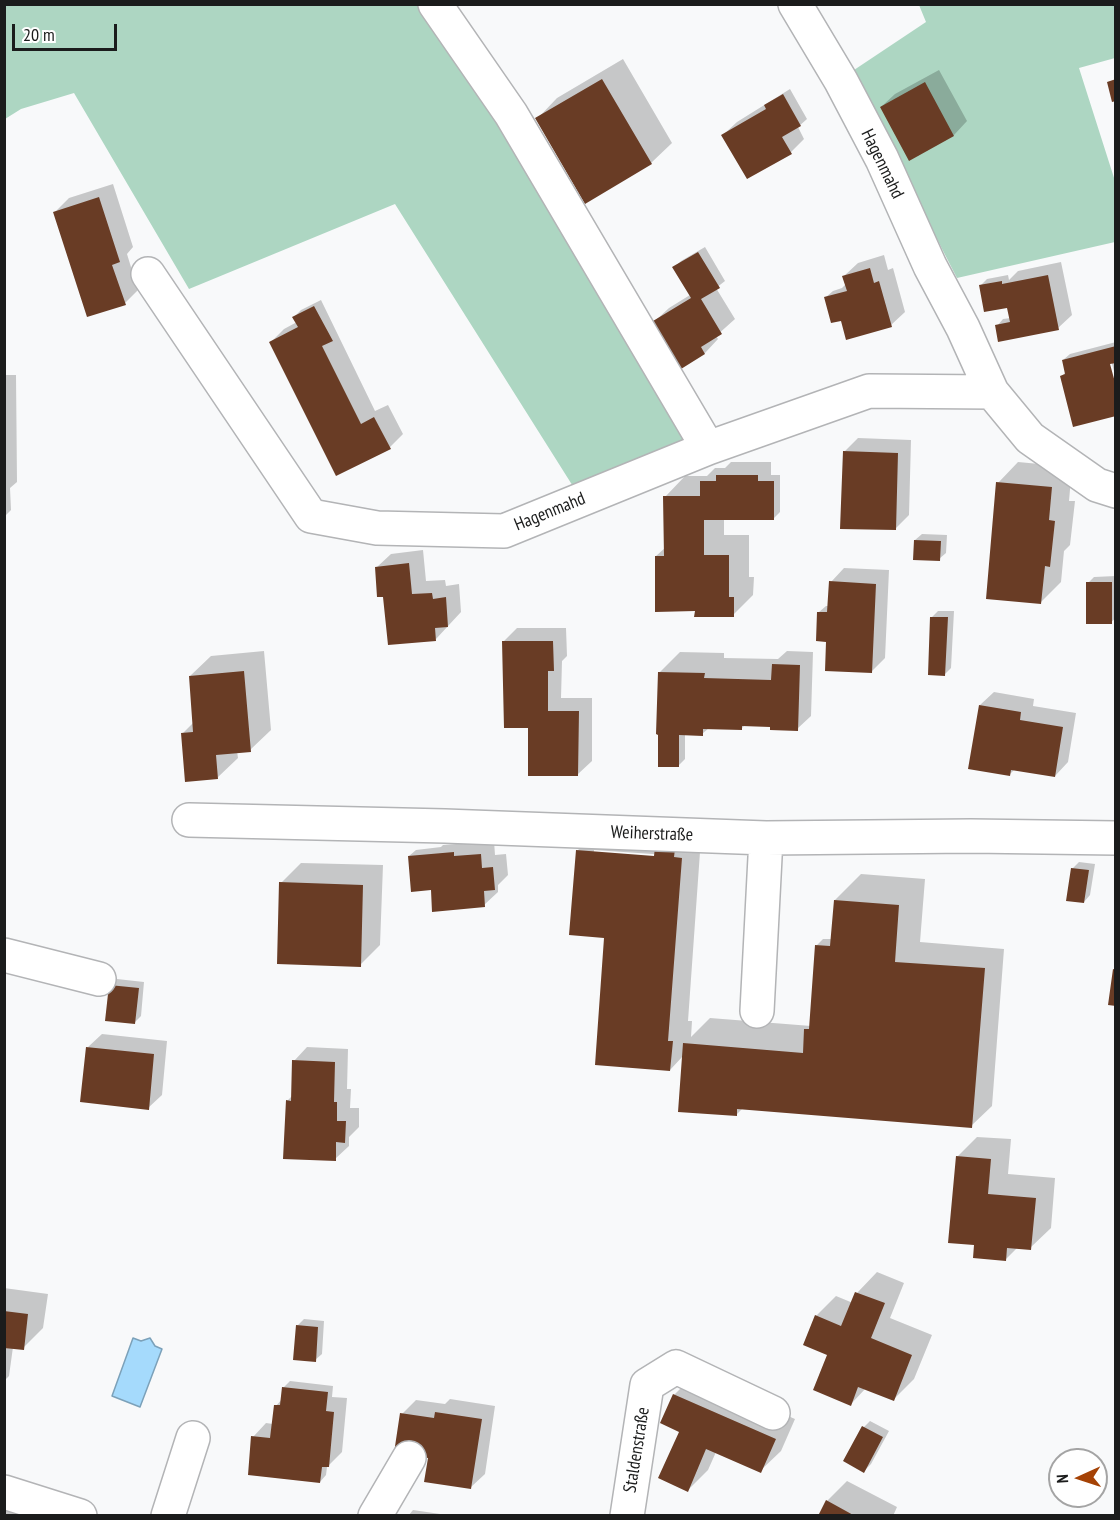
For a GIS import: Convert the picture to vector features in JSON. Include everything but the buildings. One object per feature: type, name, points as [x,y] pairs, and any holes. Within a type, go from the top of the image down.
[{"type":"street","points":[[435,4],[511,114],[708,448]]},
{"type":"street","name":"Hagenmahd","points":[[795,4],[841,81],[882,159],[930,266],[963,328],[992,392],[1030,438],[1097,485],[1116,491]]},
{"type":"street","name":"Hagenmahd","points":[[148,274],[311,516],[377,528],[504,531],[708,448],[869,392],[992,392]]},
{"type":"street","name":"Weiherstraße","points":[[189,820],[445,826],[766,838],[971,836],[1116,838]]},
{"type":"street","points":[[757,1011],[766,838]]},
{"type":"street","points":[[4,956],[99,979]]},
{"type":"street","name":"Staldenstraße","points":[[627,1515],[647,1385],[676,1367],[773,1413]]},
{"type":"street","points":[[168,1515],[193,1438]]},
{"type":"street","points":[[375,1515],[409,1458]]},
{"type":"street","points":[[4,1492],[80,1515]]},
{"type":"green space","points":[[5,5],[435,5],[708,448],[581,499],[395,204],[189,289],[74,93],[21,109],[5,119]]},
{"type":"green space","points":[[919,5],[1115,5],[1115,58],[1079,68],[1115,181],[1115,242],[957,278],[851,72],[926,22]]},
{"type":"water","points":[[133,1338],[141,1341],[150,1338],[155,1346],[162,1349],[140,1407],[112,1396]]}]
